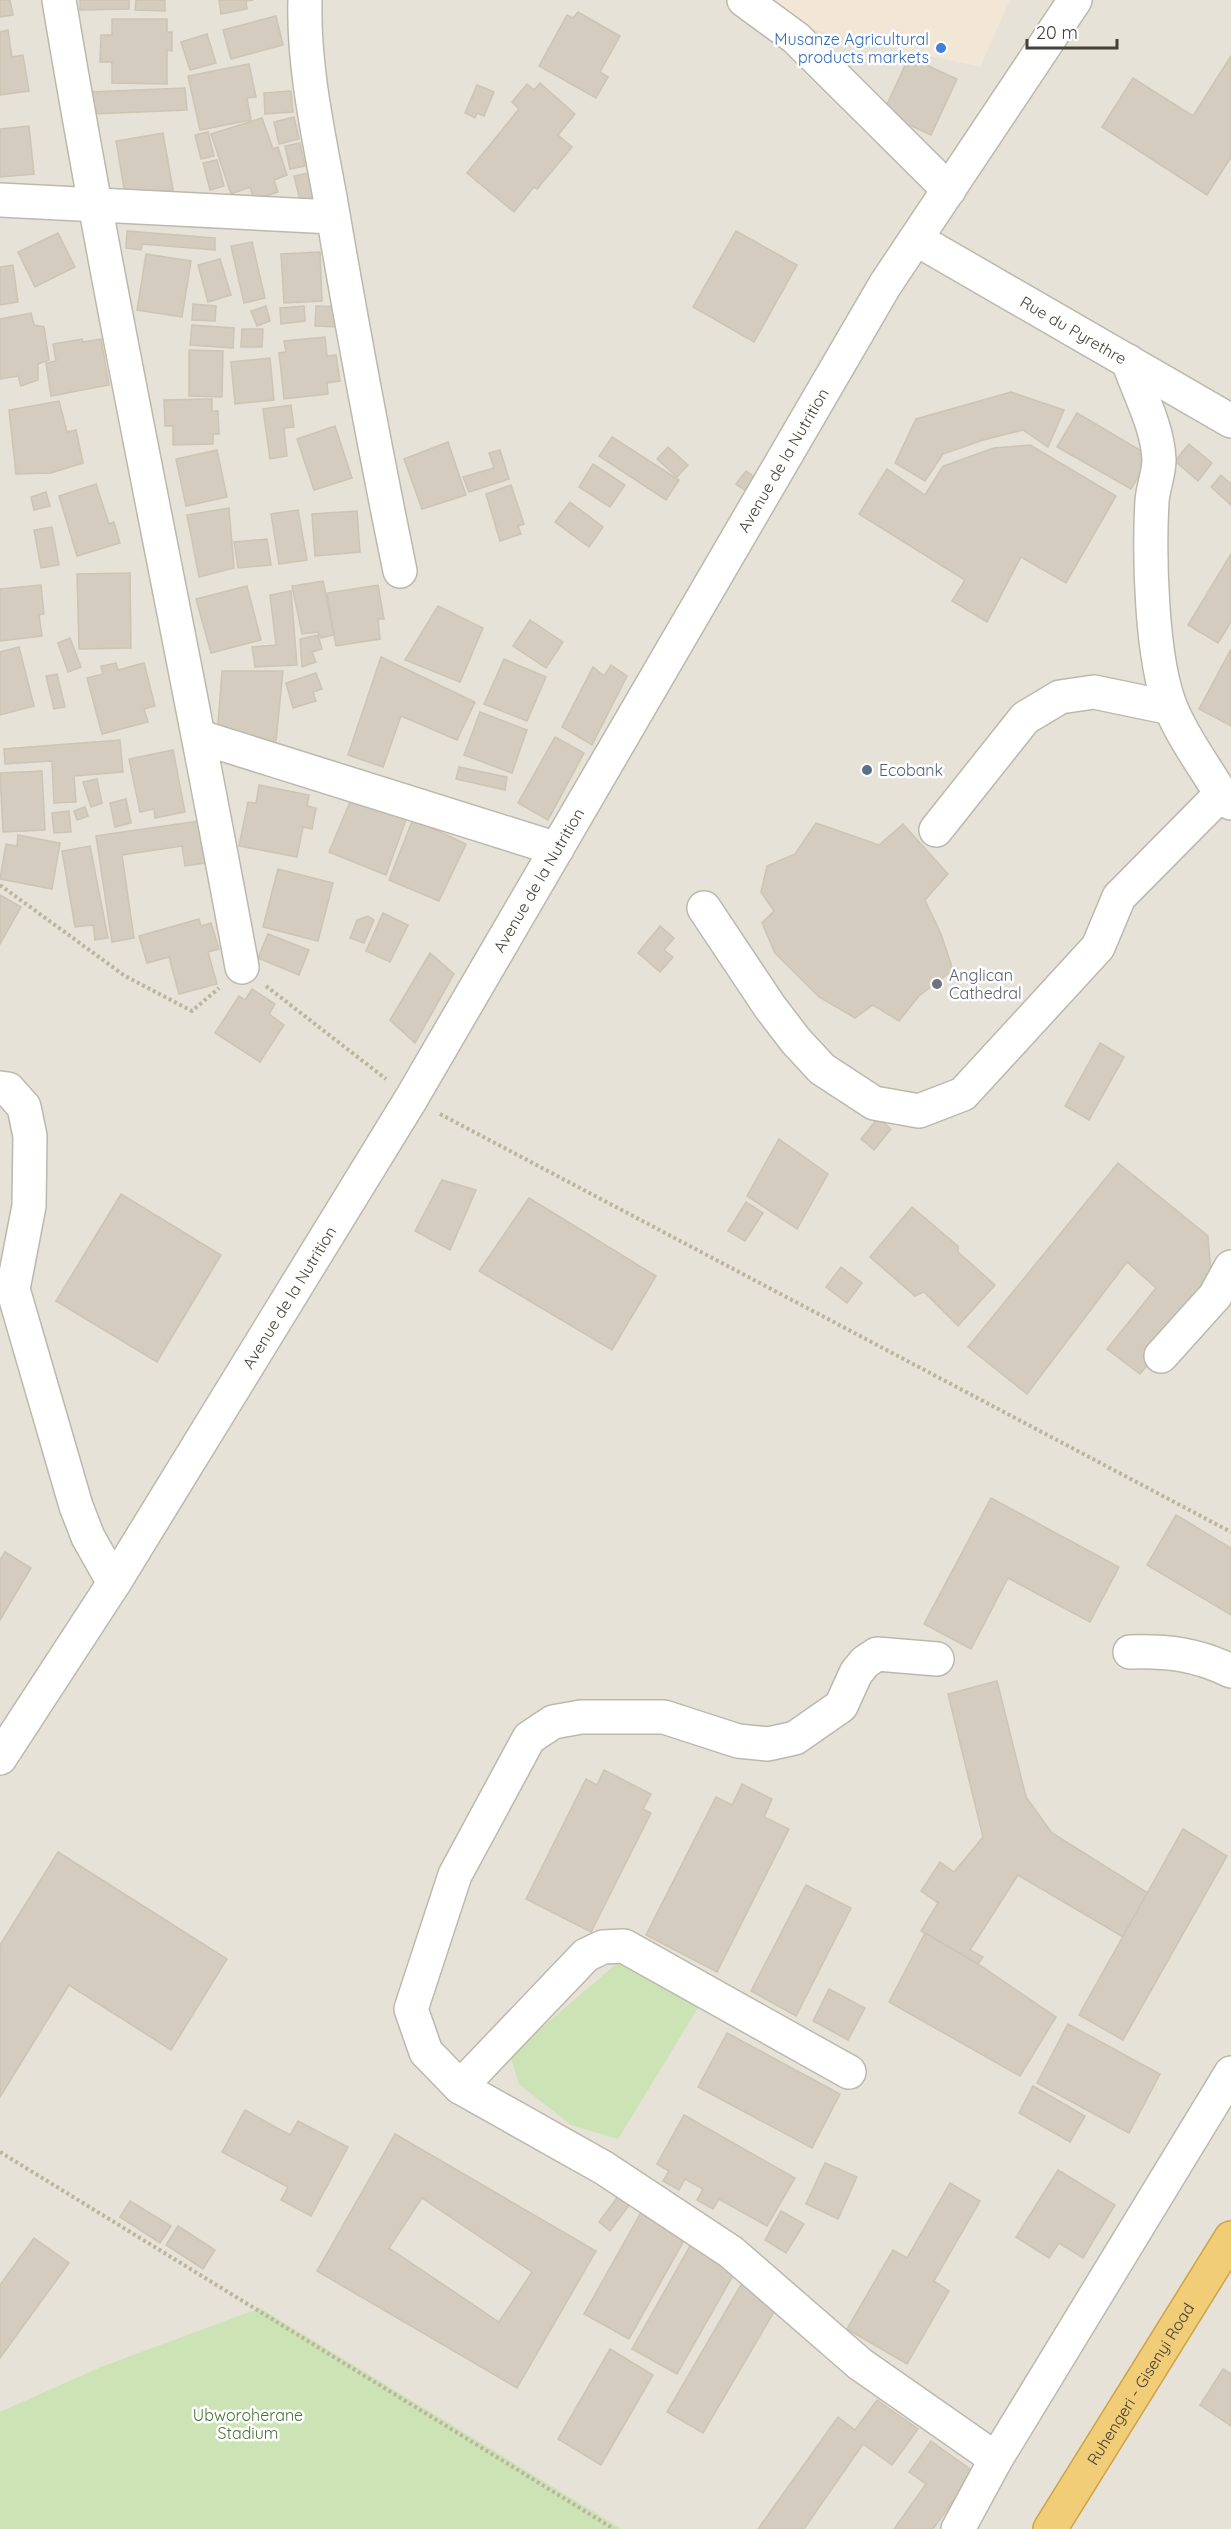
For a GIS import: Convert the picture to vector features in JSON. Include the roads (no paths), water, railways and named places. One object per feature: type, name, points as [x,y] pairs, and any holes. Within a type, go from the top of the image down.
[{"type":"highway","name":"Ruhengeri - Gisenyi Road","points":[[1050,2529],[1231,2238]]},
{"type":"street","points":[[59,0],[93,206],[200,737],[242,967]]},
{"type":"street","points":[[305,0],[304,18],[315,111],[369,421],[400,571]]},
{"type":"street","points":[[744,0],[796,38],[949,190]]},
{"type":"street","name":"Avenue de la Nutrition","points":[[0,1758],[114,1583],[411,1099],[885,285],[1075,0]]},
{"type":"street","points":[[0,200],[333,217]]},
{"type":"street","name":"Rue du Pyrethre","points":[[916,239],[1231,421]]},
{"type":"street","points":[[704,908],[770,1007],[822,1069],[874,1103],[919,1111],[963,1094],[1098,947],[1119,897],[1226,799],[1171,708],[1158,660],[1153,575],[1152,500],[1159,462],[1154,426],[1147,416],[1128,361]]},
{"type":"street","points":[[936,830],[1025,718],[1060,697],[1094,692],[1171,708]]},
{"type":"street","points":[[200,737],[557,849]]},
{"type":"street","points":[[0,1088],[8,1089],[24,1107],[30,1136],[29,1206],[10,1250],[13,1289],[88,1537],[114,1583]]},
{"type":"street","points":[[1161,1356],[1215,1296],[1231,1267]]},
{"type":"street","points":[[1130,1652],[1170,1651],[1212,1662],[1231,1671]]},
{"type":"street","points":[[937,1659],[877,1654],[865,1662],[856,1673],[841,1706],[795,1738],[768,1744],[738,1741],[664,1717],[581,1717],[553,1722],[529,1738],[455,1875],[411,2009],[426,2052],[460,2087],[604,2168],[732,2252],[860,2364],[996,2459]]},
{"type":"street","points":[[460,2087],[586,1955],[603,1947],[624,1946],[849,2072]]},
{"type":"street","points":[[958,2529],[996,2459],[1231,2073]]},
{"type":"place","name":"Musanze Agricultural products markets","points":[[941,48]]},
{"type":"place","name":"Ecobank","points":[[867,770]]},
{"type":"place","name":"Anglican Cathedral","points":[[937,984]]},
{"type":"park label","name":"Ubworoherane Stadium","points":[[248,2424]]}]
